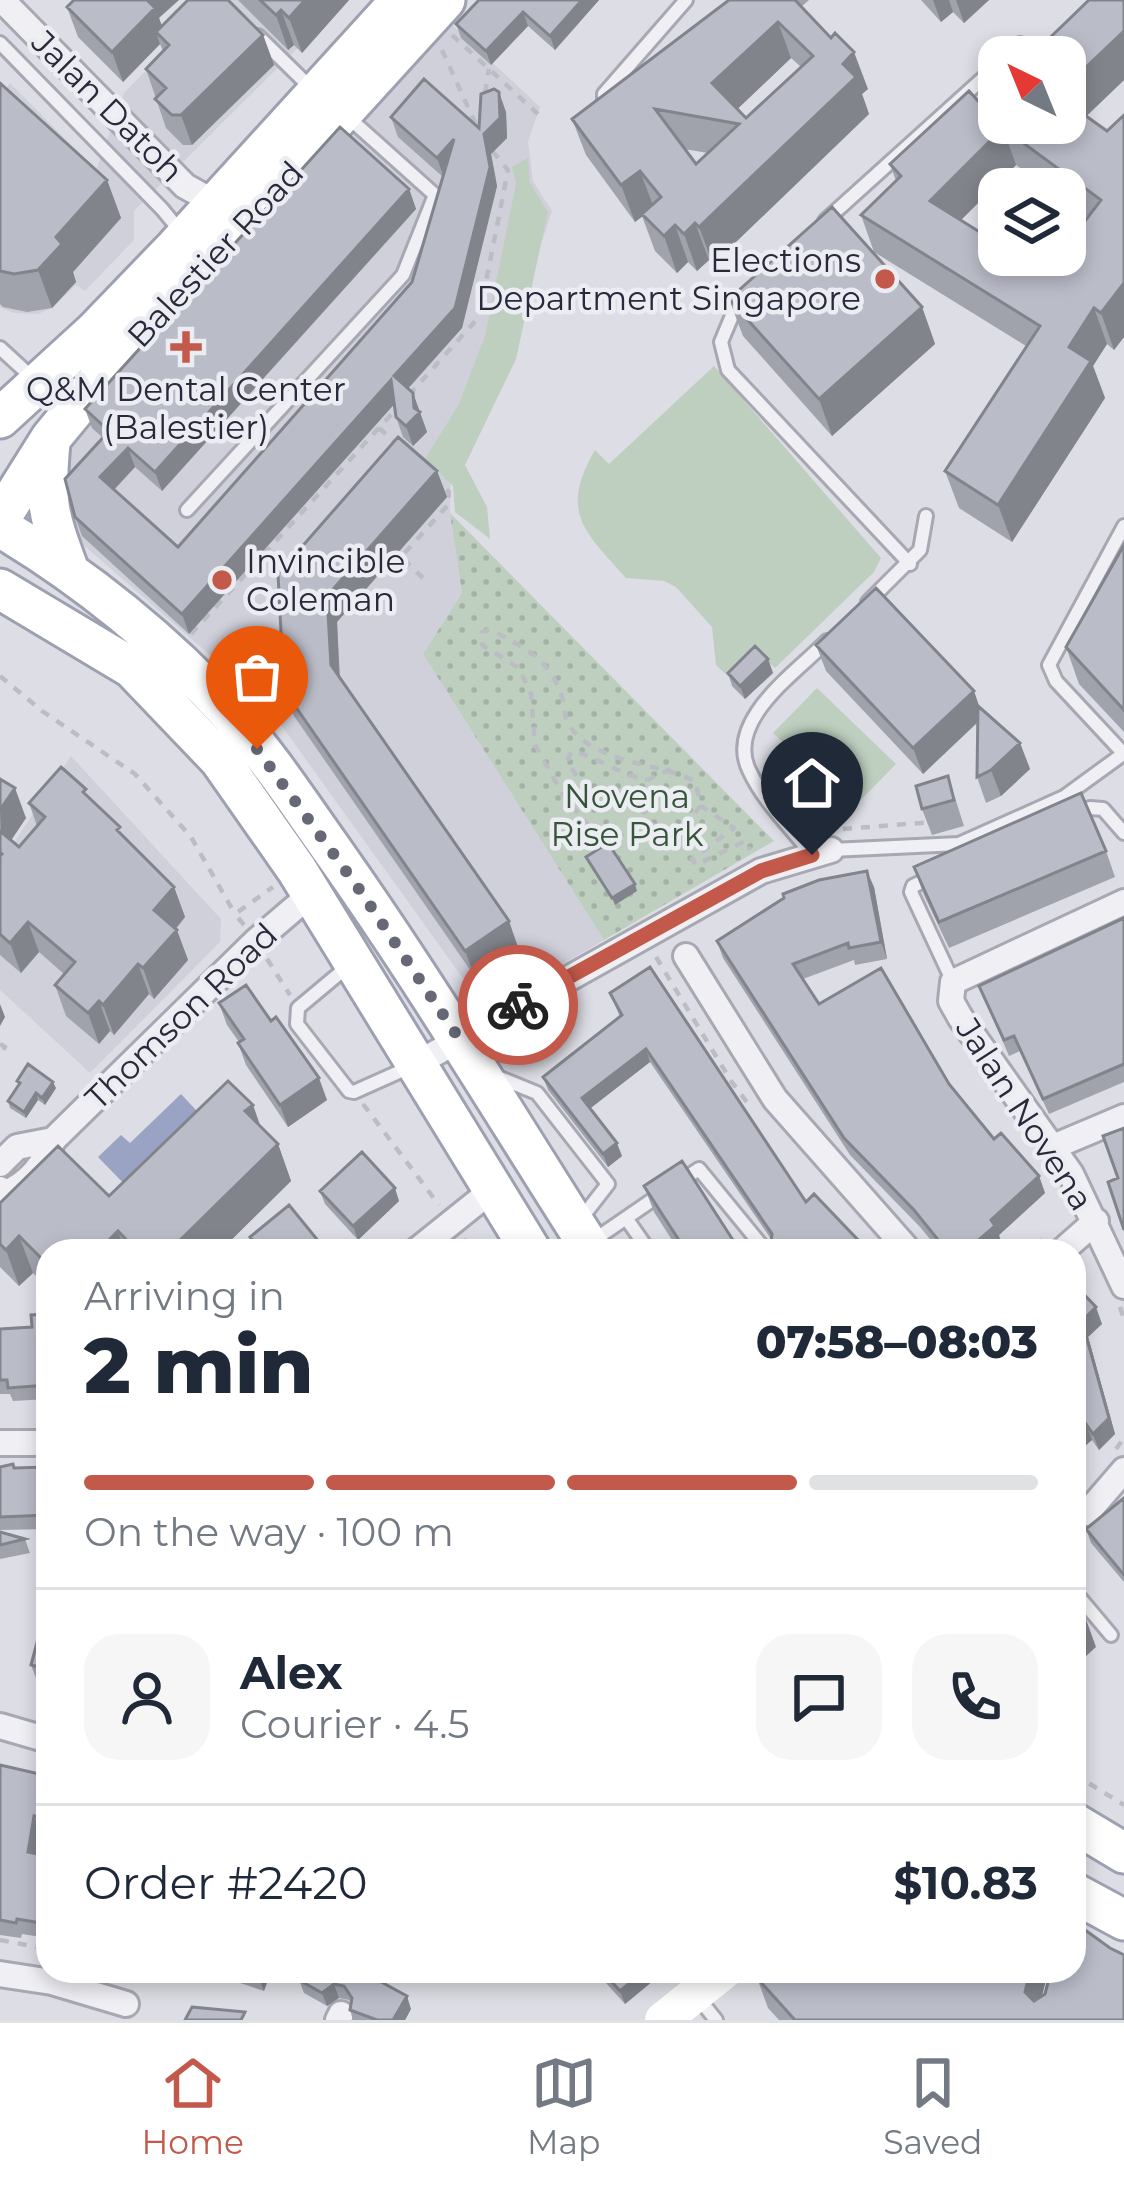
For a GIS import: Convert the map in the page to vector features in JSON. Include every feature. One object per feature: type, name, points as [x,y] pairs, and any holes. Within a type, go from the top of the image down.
[{"type":"main road","name":"Balestier Road","points":[[0,523],[51,438],[331,103],[400,0]]},
{"type":"main road","name":"Balestier Road","points":[[0,418],[94,332],[221,198],[331,103],[447,16]]},
{"type":"main road","points":[[51,438],[48,517],[73,575],[91,645]]},
{"type":"main road","points":[[0,523],[73,575],[200,683],[235,719],[359,889],[585,1239]]},
{"type":"main road","name":"Thomson Road","points":[[0,589],[132,668],[220,760],[311,894],[523,1239]]},
{"type":"main road","points":[[443,1112],[484,1084]]},
{"type":"main road","points":[[1086,1830],[1124,1853]]},
{"type":"main road","points":[[1086,1904],[1124,1920]]},
{"type":"street","name":"Jalan Datoh","points":[[2,0],[185,185],[203,196],[221,198]]},
{"type":"street","points":[[416,1064],[761,871],[822,852]]},
{"type":"street","name":"Thomson Road","points":[[0,1189],[4,1193],[13,1190],[47,1159],[52,1140],[256,940],[311,894]]},
{"type":"street","name":"Jalan Novena","points":[[1124,902],[953,982],[951,1001],[1053,1147],[1096,1221],[1124,1286]]},
{"type":"street","points":[[686,956],[775,1100],[898,1239]]},
{"type":"street","points":[[1053,1147],[1124,1118]]},
{"type":"street","name":"Thomson Road","points":[[0,1164],[17,1147],[52,1140]]},
{"type":"street","points":[[432,1239],[492,1190]]},
{"type":"street","points":[[1075,1239],[1096,1221]]},
{"type":"street","points":[[0,1443],[36,1443]]},
{"type":"street","points":[[1087,1513],[1124,1470]]},
{"type":"street","points":[[0,1726],[36,1737]]},
{"type":"street","points":[[0,1974],[36,1980]]},
{"type":"street","points":[[55,1983],[126,2004]]},
{"type":"street","points":[[663,2020],[712,1995]]},
{"type":"lane","points":[[620,110],[609,114],[602,104],[604,94],[686,0]]},
{"type":"lane","points":[[187,510],[403,275],[435,195],[241,18]]},
{"type":"lane","name":"Jalan Datoh","points":[[0,44],[163,209],[176,226],[176,247]]},
{"type":"lane","points":[[815,231],[978,83]]},
{"type":"lane","points":[[752,288],[737,301],[722,342],[728,370],[910,564]]},
{"type":"lane","points":[[0,348],[37,382]]},
{"type":"lane","points":[[864,606],[920,550],[926,516]]},
{"type":"lane","points":[[833,635],[747,727],[746,765],[795,833],[822,852],[959,844],[1064,796],[1124,754],[1056,681],[1049,665],[1124,526]]},
{"type":"lane","points":[[1070,817],[1090,808],[1103,809],[1124,833]]},
{"type":"lane","points":[[953,868],[914,886],[911,892],[953,982]]},
{"type":"lane","points":[[352,962],[298,1008],[297,1024],[354,1093],[416,1064]]},
{"type":"lane","points":[[588,1239],[699,1169],[756,1239]]},
{"type":"lane","points":[[626,1218],[641,1239]]},
{"type":"lane","points":[[1086,1606],[1111,1635]]},
{"type":"path","points":[[447,16],[489,69],[538,114]]},
{"type":"path","points":[[186,640],[479,317],[508,170],[479,133],[442,50]]},
{"type":"path","points":[[479,133],[489,69]]},
{"type":"path","points":[[379,428],[397,444]]},
{"type":"path","points":[[423,578],[401,557],[448,505],[449,492],[431,476]]},
{"type":"path","points":[[701,806],[678,830],[650,841],[591,829],[562,793],[535,745],[531,694],[518,668],[482,645],[482,632],[490,629],[533,651],[562,697],[568,724],[598,750],[671,769],[695,781],[701,806],[734,828],[692,859],[696,865],[745,841],[761,871]]},
{"type":"path","points":[[0,676],[134,774],[191,837],[235,914]]},
{"type":"path","points":[[640,803],[605,799],[582,786],[567,761],[572,751],[590,755],[625,776],[647,780],[671,769]]},
{"type":"path","points":[[647,780],[640,803],[652,825],[678,830]]},
{"type":"path","points":[[795,833],[949,820],[959,844]]},
{"type":"path","points":[[0,1044],[5,1047],[0,1054]]},
{"type":"path","points":[[1086,1781],[1124,1805]]},
{"type":"path","points":[[0,1940],[36,1947]]},
{"type":"shaded area","points":[[215,0],[346,0],[134,211],[134,240],[85,291],[76,285],[52,308],[38,314],[0,307],[0,95],[10,83],[96,170],[124,93]]},
{"type":"shaded area","points":[[448,21],[540,107],[528,142],[533,181],[552,211],[507,347],[451,464],[450,513],[462,593],[423,654],[604,940],[485,1009],[266,704],[65,529],[56,500],[77,428]]},
{"type":"shaded area","points":[[71,756],[221,919],[220,942],[90,1073],[0,990],[0,864]]},
{"type":"green space","points":[[528,158],[530,183],[548,212],[516,359],[465,465],[487,507],[490,539],[455,512],[453,486],[425,459],[459,404],[485,336],[516,184],[512,167]]},
{"type":"green space","points":[[714,366],[881,558],[874,572],[775,668],[760,655],[732,680],[716,665],[712,627],[676,587],[664,581],[626,578],[588,533],[578,505],[584,471],[595,450],[609,464]]},
{"type":"green space","name":"Novena Rise Park","points":[[450,513],[774,841],[604,940],[423,654],[462,593]]},
{"type":"green space","points":[[817,688],[896,764],[852,809],[773,733]]},
{"type":"water","points":[[181,1094],[209,1124],[135,1195],[98,1157],[121,1135],[130,1143]]},
{"type":"building","points":[[74,0],[147,0],[155,8],[112,52],[67,7]]},
{"type":"building","points":[[188,0],[228,0],[263,35],[181,115],[172,115],[155,99],[166,88],[146,69],[169,45],[156,32]]},
{"type":"building","points":[[260,0],[305,0],[289,18],[281,10],[276,15]]},
{"type":"building","points":[[479,0],[582,0],[550,36],[523,12],[486,51],[456,24]]},
{"type":"building","points":[[729,0],[795,0],[831,38],[835,33],[854,52],[843,64],[856,77],[699,227],[695,223],[684,234],[675,225],[664,236],[642,214],[661,197],[640,171],[621,185],[572,119]],"holes":[[[778,22],[813,56],[746,118],[712,83]],[[655,109],[739,124],[696,164]]]},
{"type":"building","points":[[1089,0],[1124,0],[1124,31],[1086,67],[1086,36],[1052,36]]},
{"type":"building","points":[[424,79],[479,128],[481,94],[494,89],[499,92],[500,118],[484,134],[490,167],[455,308],[394,376],[413,393],[414,408],[420,412],[406,426],[396,417],[391,380],[182,614],[75,517],[65,479],[109,431],[85,409],[340,127],[409,189],[155,472],[128,448],[100,477],[178,547],[412,282],[454,139],[437,158],[391,117]]},
{"type":"building","points":[[0,83],[107,180],[56,237],[62,244],[38,270],[14,274],[0,271]]},
{"type":"building","points":[[969,91],[978,101],[978,144],[987,144],[930,201],[978,231],[978,276],[1086,276],[1086,220],[1101,200],[1086,189],[1086,168],[1057,168],[1025,144],[1086,144],[1086,116],[1107,131],[1124,115],[1124,283],[1101,313],[1094,308],[1069,347],[1091,361],[998,505],[945,471],[1040,326],[861,215],[901,176],[890,164]]},
{"type":"building","points":[[832,207],[922,307],[819,399],[729,299]]},
{"type":"building","points":[[398,437],[437,471],[327,596],[331,665],[509,921],[465,951],[284,690],[278,574]]},
{"type":"building","points":[[1124,545],[1124,710],[1066,647]]},
{"type":"building","points":[[876,588],[974,691],[913,748],[816,645]]},
{"type":"building","points":[[755,646],[768,659],[740,686],[728,673]]},
{"type":"building","points":[[978,706],[1020,743],[977,777]]},
{"type":"building","points":[[61,767],[174,887],[154,910],[177,930],[143,968],[138,964],[103,1005],[99,1001],[88,1013],[55,985],[75,962],[28,922],[10,943],[0,934],[0,831],[19,847],[45,817],[29,803]]},
{"type":"building","points":[[948,776],[954,800],[922,809],[916,786]]},
{"type":"building","points":[[0,779],[15,788],[0,810]]},
{"type":"building","points":[[1081,793],[1106,851],[939,922],[914,867]]},
{"type":"building","points":[[608,843],[635,884],[612,898],[586,857]]},
{"type":"building","points":[[867,871],[881,942],[849,948],[848,943],[793,964],[819,1004],[881,968],[949,1084],[994,1139],[1001,1133],[1039,1176],[991,1220],[995,1226],[980,1239],[937,1239],[844,1138],[717,941],[784,898],[783,894],[819,880]]},
{"type":"building","points":[[1124,918],[1124,1064],[1043,1099],[1014,1036],[1004,1040],[979,986]]},
{"type":"building","points":[[650,967],[806,1202],[814,1194],[857,1239],[771,1239],[646,1049],[582,1098],[617,1143],[603,1154],[543,1077],[622,1015],[610,993]]},
{"type":"building","points":[[246,985],[271,1021],[276,1017],[319,1078],[280,1105],[238,1043],[244,1039],[219,1003]]},
{"type":"building","points":[[28,1064],[53,1082],[42,1098],[36,1093],[24,1112],[8,1101]]},
{"type":"building","points":[[228,1081],[253,1105],[245,1111],[278,1144],[181,1239],[126,1239],[118,1231],[110,1239],[36,1239],[36,1253],[19,1236],[6,1250],[0,1244],[0,1203],[58,1146],[109,1196]]},
{"type":"building","points":[[1124,1128],[1124,1230],[1108,1182],[1118,1178],[1103,1136]]},
{"type":"building","points":[[362,1152],[395,1188],[353,1226],[320,1191]]},
{"type":"building","points":[[682,1161],[732,1239],[678,1239],[644,1186]]},
{"type":"building","points":[[289,1205],[317,1239],[252,1239]]},
{"type":"building","points":[[1086,1297],[1096,1307],[1086,1317]]},
{"type":"building","points":[[31,1315],[36,1315],[36,1386],[8,1388],[7,1380],[0,1380],[0,1329],[32,1327]]},
{"type":"building","points":[[1086,1335],[1109,1418],[1093,1434],[1086,1424]]},
{"type":"building","points":[[0,1467],[36,1467],[36,1516],[0,1517]]},
{"type":"building","points":[[1124,1498],[1124,1575],[1086,1529]]},
{"type":"building","points":[[0,1532],[25,1539],[0,1545]]},
{"type":"building","points":[[0,1765],[36,1773],[36,1817],[28,1852],[36,1854],[36,1922],[0,1920]]},
{"type":"building","points":[[1086,1931],[1124,1955],[1124,2020],[795,2020],[762,1983],[1027,1983],[1025,1992],[1034,2001],[1045,1994],[1048,1983],[1086,1983]]},
{"type":"building","points":[[304,1983],[383,1983],[407,1996],[393,2020],[377,2020],[350,2010],[352,1998],[344,1986],[334,1984],[322,1993]]},
{"type":"building","points":[[192,2007],[245,2012],[241,2020],[185,2020]]},
{"type":"way so far","points":[[257,749],[303,808],[458,1037],[518,1005]]},
{"type":"place","name":"Elections Department Singapore","points":[[885,279]]},
{"type":"place","name":"Q&M Dental Center (Balestier)","points":[[186,347]]},
{"type":"place","name":"Invincible Coleman","points":[[222,580]]},
{"type":"route","points":[[518,1005],[761,871],[812,855]]}]
